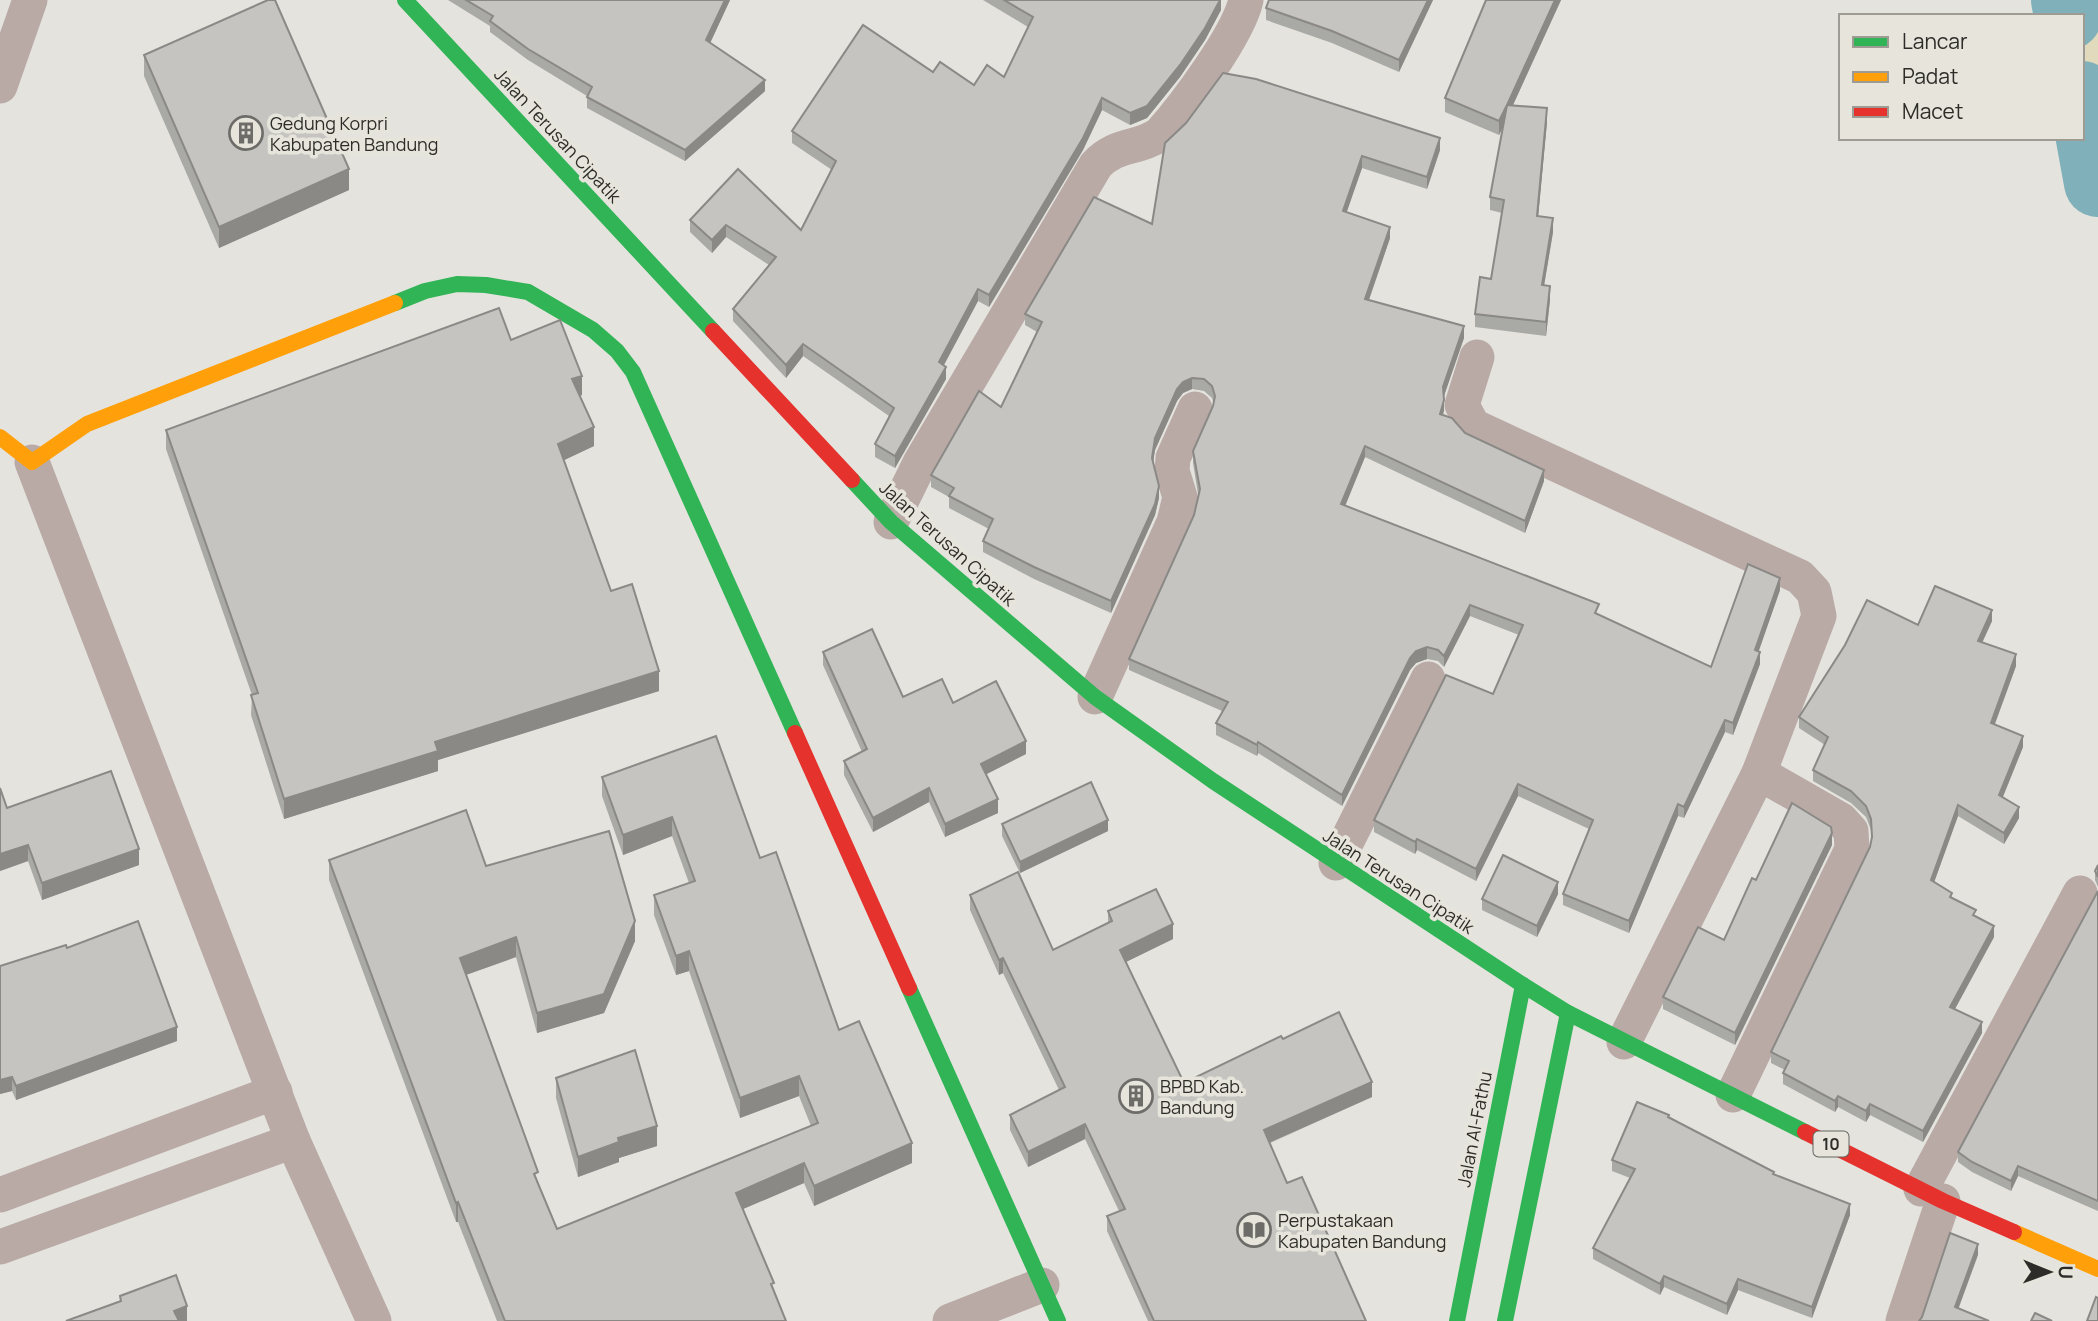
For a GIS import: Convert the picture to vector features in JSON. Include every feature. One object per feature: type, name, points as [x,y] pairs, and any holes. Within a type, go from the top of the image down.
[{"type":"main road","name":"Jalan Terusan Cipatik","points":[[405,0],[891,522],[1095,697],[1213,781],[1523,985]]},
{"type":"main road","points":[[0,437],[32,461],[87,424],[425,291],[457,284],[486,285],[528,292],[601,337],[617,351],[633,372],[1058,1321]]},
{"type":"main road","name":"10","points":[[1523,985],[1568,1013],[1624,1042],[1932,1195],[2098,1269]]},
{"type":"main road","name":"Jalan Al-Fathu","points":[[1457,1321],[1523,985]]},
{"type":"main road","points":[[1505,1321],[1568,1013]]},
{"type":"street","points":[[0,86],[30,0]]},
{"type":"street","points":[[891,522],[920,463],[1096,165],[1113,150],[1153,139],[1160,134],[1228,40],[1244,10],[1246,0]]},
{"type":"street","points":[[1477,357],[1462,405],[1474,426],[1801,577],[1814,592],[1819,617],[1759,773],[1624,1042]]},
{"type":"street","points":[[1095,697],[1174,522],[1180,497],[1172,471],[1173,458],[1195,409]]},
{"type":"street","points":[[32,461],[293,1141],[374,1321]]},
{"type":"street","points":[[1336,863],[1428,679]]},
{"type":"street","points":[[1733,1095],[1852,849],[1851,831],[1841,820],[1759,773]]},
{"type":"street","points":[[1903,1321],[1932,1195],[2080,893]]},
{"type":"street","points":[[0,1195],[275,1092]]},
{"type":"street","points":[[0,1247],[293,1141]]},
{"type":"street","points":[[950,1321],[1042,1285]]},
{"type":"shaded area","points":[[2079,0],[2098,0],[2098,110],[2085,77],[2084,14],[2080,14]]},
{"type":"building","name":"Gedung Korpri Kabupaten Bandung","points":[[268,0],[275,0],[349,169],[219,227],[144,55]]},
{"type":"building","points":[[466,0],[725,0],[706,40],[765,80],[685,150],[587,97],[592,87],[528,49],[490,21],[493,16]]},
{"type":"building","points":[[1004,0],[1220,0],[1180,65],[1147,106],[1130,113],[1102,98],[1083,138],[989,295],[978,289],[939,362],[946,367],[895,456],[875,444],[894,408],[803,344],[786,365],[733,309],[776,257],[726,225],[712,240],[690,220],[738,169],[801,230],[836,161],[792,131],[863,25],[933,72],[940,62],[974,85],[987,65],[1004,77],[1033,17]]},
{"type":"building","points":[[1269,0],[1428,0],[1399,60],[1332,31],[1266,8]]},
{"type":"building","points":[[1486,0],[1555,0],[1499,121],[1445,98]]},
{"type":"building","points":[[1223,73],[1256,79],[1440,138],[1427,177],[1362,156],[1343,211],[1390,227],[1365,299],[1464,326],[1443,387],[1444,400],[1440,414],[1452,418],[1465,433],[1544,470],[1525,521],[1365,446],[1341,504],[1599,604],[1595,613],[1711,667],[1748,564],[1780,578],[1755,650],[1760,652],[1733,723],[1725,720],[1684,807],[1678,804],[1629,921],[1563,894],[1593,820],[1518,784],[1476,869],[1374,820],[1446,675],[1493,694],[1523,625],[1470,605],[1444,656],[1438,650],[1427,647],[1416,651],[1410,658],[1342,795],[1258,742],[1257,745],[1216,723],[1228,702],[1129,659],[1194,515],[1200,489],[1193,451],[1215,396],[1212,386],[1204,379],[1192,378],[1177,389],[1155,438],[1152,458],[1159,486],[1155,504],[1111,601],[983,541],[993,519],[949,496],[954,488],[931,475],[979,391],[1001,407],[1042,322],[1025,314],[1094,197],[1152,224],[1165,143],[1186,123]]},
{"type":"building","points":[[1507,105],[1547,108],[1537,216],[1553,218],[1542,285],[1550,286],[1546,322],[1475,314],[1480,277],[1491,279],[1504,200],[1490,197]]},
{"type":"building","points":[[499,308],[511,340],[560,320],[582,376],[572,379],[594,427],[558,444],[611,591],[632,584],[659,671],[435,742],[438,751],[284,799],[251,695],[258,693],[166,430]]},
{"type":"building","points":[[1935,586],[1992,610],[1978,641],[2016,654],[1991,723],[2023,736],[1999,795],[2019,807],[2004,833],[1958,805],[1931,880],[1952,893],[1950,897],[1976,910],[1973,915],[1994,926],[1950,1007],[1982,1022],[1923,1131],[1870,1104],[1866,1111],[1838,1096],[1835,1101],[1783,1073],[1789,1061],[1771,1052],[1870,847],[1872,837],[1871,819],[1866,806],[1851,791],[1813,770],[1828,737],[1799,717],[1845,645],[1867,600],[1918,625]]},
{"type":"building","points":[[872,629],[903,697],[942,679],[953,703],[996,681],[1026,741],[981,764],[998,799],[945,824],[929,788],[873,818],[844,761],[867,749],[823,652]]},
{"type":"building","points":[[716,736],[760,858],[776,852],[839,1030],[859,1021],[912,1143],[814,1186],[804,1163],[736,1193],[774,1283],[771,1284],[786,1321],[505,1321],[458,1202],[456,1203],[329,860],[466,810],[486,866],[609,831],[635,921],[604,994],[537,1013],[516,937],[460,958],[538,1172],[534,1174],[557,1229],[818,1123],[799,1076],[740,1098],[689,951],[676,956],[654,895],[695,881],[672,817],[623,835],[602,777]]},
{"type":"building","points":[[111,771],[139,849],[42,883],[28,845],[0,854],[0,788],[7,808]]},
{"type":"building","points":[[1091,782],[1108,820],[1020,862],[1002,824]]},
{"type":"building","points":[[1792,803],[1831,827],[1832,833],[1735,1033],[1663,997],[1698,927],[1724,940],[1752,878],[1756,880]]},
{"type":"building","points":[[1503,855],[1558,882],[1537,926],[1482,899]]},
{"type":"building","points":[[1018,872],[1053,950],[1112,921],[1108,911],[1156,889],[1173,924],[1120,950],[1184,1083],[1281,1036],[1283,1039],[1339,1012],[1372,1082],[1264,1130],[1287,1183],[1302,1177],[1366,1321],[1154,1321],[1107,1216],[1125,1209],[1085,1124],[1028,1152],[1010,1115],[1065,1087],[1003,958],[999,960],[970,895]]},
{"type":"building","points":[[2098,891],[2098,1201],[2018,1166],[2011,1181],[1958,1152]]},
{"type":"building","points":[[138,921],[177,1027],[16,1086],[12,1077],[0,1080],[0,966],[66,945],[67,948]]},
{"type":"building","points":[[635,1050],[657,1126],[618,1138],[619,1142],[578,1157],[556,1078]]},
{"type":"building","points":[[1637,1102],[1669,1115],[1668,1117],[1774,1172],[1773,1174],[1850,1204],[1812,1307],[1738,1279],[1727,1304],[1664,1276],[1660,1284],[1593,1248],[1635,1169],[1612,1160]]},
{"type":"building","points":[[1950,1233],[1978,1244],[1955,1307],[1989,1321],[1919,1321]]},
{"type":"building","points":[[176,1275],[187,1306],[174,1311],[179,1321],[66,1321],[121,1301],[120,1296]]},
{"type":"building","points":[[2096,1297],[2098,1321],[2087,1321]]},
{"type":"building","points":[[2035,1313],[2052,1321],[2031,1321]]},
{"type":"waterway","points":[[2065,0],[2068,14]]},
{"type":"waterway","points":[[2084,106],[2098,183]]},
{"type":"traffic: fast","points":[[405,0],[713,331]]},
{"type":"traffic: fast","points":[[395,303],[425,291],[457,284],[486,285],[528,292],[593,330],[617,351],[633,372],[795,733]]},
{"type":"traffic: fast","points":[[852,480],[891,522],[1095,697],[1213,781],[1523,985]]},
{"type":"traffic: fast","points":[[1457,1321],[1523,985],[1568,1013],[1805,1132]]},
{"type":"traffic: fast","points":[[909,988],[1058,1321]]},
{"type":"traffic: fast","points":[[1505,1321],[1568,1013]]},
{"type":"traffic: slow","points":[[0,437],[32,462],[87,424],[395,303]]},
{"type":"traffic: slow","points":[[2014,1232],[2098,1269]]},
{"type":"traffic: jam","points":[[713,331],[852,480]]},
{"type":"traffic: jam","points":[[795,733],[909,988]]},
{"type":"traffic: jam","points":[[1805,1132],[1943,1201],[2014,1232]]},
{"type":"place","name":"Gedung Korpri Kabupaten Bandung","points":[[246,133]]},
{"type":"place","name":"BPBD Kab. Bandung","points":[[1136,1096]]},
{"type":"place","name":"Perpustakaan Kabupaten Bandung","points":[[1254,1230]]}]
